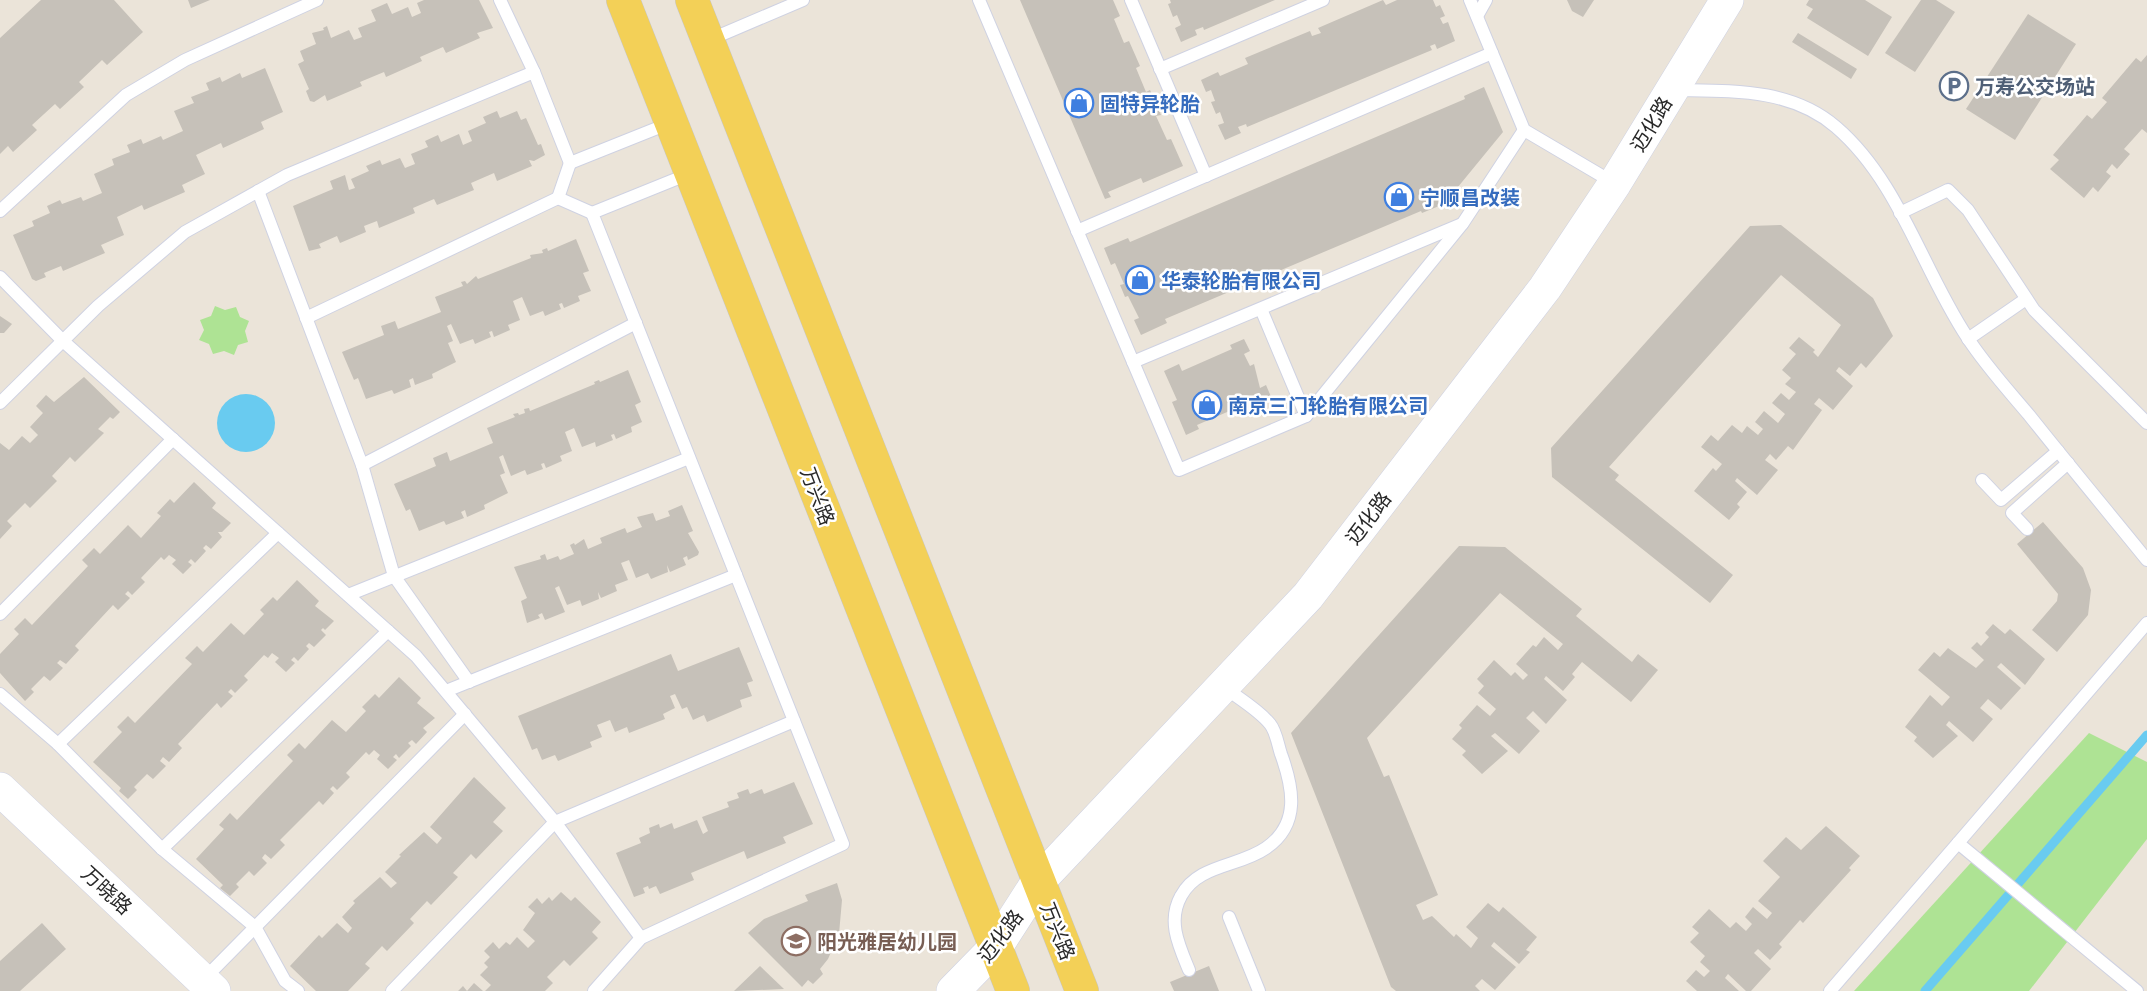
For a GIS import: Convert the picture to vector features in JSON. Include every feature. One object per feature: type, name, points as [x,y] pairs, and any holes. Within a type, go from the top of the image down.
[{"type":"main road","name":"万兴路","points":[[623,0],[1013,991]]},
{"type":"main road","name":"万兴路","points":[[692,0],[1037,883],[1082,991]]},
{"type":"street","name":"迈化路","points":[[953,991],[996,948],[1037,883],[1308,596],[1545,288],[1615,183],[1726,0]]},
{"type":"street","name":"万晓路","points":[[0,789],[209,986]]},
{"type":"lane","points":[[0,211],[126,95],[185,60],[317,0]]},
{"type":"lane","points":[[306,318],[558,198],[570,163],[534,72],[500,0]]},
{"type":"lane","points":[[708,40],[803,0]]},
{"type":"lane","points":[[979,0],[1179,470],[1306,416],[1463,223],[1524,130]]},
{"type":"lane","points":[[1131,0],[1206,176]]},
{"type":"lane","points":[[1160,69],[1323,0]]},
{"type":"lane","points":[[1470,0],[1524,130],[1615,183]]},
{"type":"lane","points":[[1477,16],[1486,0]]},
{"type":"lane","points":[[1077,231],[1492,53]]},
{"type":"lane","points":[[0,403],[98,306],[185,232],[287,175],[534,72]]},
{"type":"lane","points":[[1672,90],[1746,91],[1798,102],[1835,126],[1867,160],[1900,213],[1936,287],[1968,339],[2147,560]]},
{"type":"lane","points":[[570,163],[671,122]]},
{"type":"lane","points":[[592,213],[691,173]]},
{"type":"lane","points":[[1900,213],[1948,190],[1968,210],[2034,310],[2147,423]]},
{"type":"lane","points":[[258,191],[362,465],[394,576],[469,682]]},
{"type":"lane","points":[[558,198],[592,213],[843,844],[641,938],[594,991]]},
{"type":"lane","points":[[1133,362],[1463,223]]},
{"type":"lane","points":[[0,277],[63,341],[416,656],[555,822],[641,938]]},
{"type":"lane","points":[[1968,339],[2026,299]]},
{"type":"lane","points":[[1260,309],[1306,416]]},
{"type":"lane","points":[[362,465],[636,323]]},
{"type":"lane","points":[[0,614],[173,439]]},
{"type":"lane","points":[[2001,500],[2058,451]]},
{"type":"lane","points":[[348,595],[689,458]]},
{"type":"lane","points":[[2012,513],[2068,463]]},
{"type":"lane","points":[[1982,480],[2027,529]]},
{"type":"lane","points":[[58,744],[278,533]]},
{"type":"lane","points":[[446,691],[736,575]]},
{"type":"lane","points":[[1830,991],[2147,623]]},
{"type":"lane","points":[[162,849],[388,631]]},
{"type":"lane","points":[[1189,970],[1174,924],[1175,910],[1180,896],[1199,876],[1250,857],[1278,838],[1288,820],[1293,801],[1289,776],[1271,725],[1223,686]]},
{"type":"lane","points":[[0,694],[58,744],[162,849],[255,927],[285,981],[298,991]]},
{"type":"lane","points":[[209,986],[255,927],[465,714]]},
{"type":"lane","points":[[392,991],[555,822],[794,721]]},
{"type":"lane","points":[[1958,843],[2137,991]]},
{"type":"lane","points":[[1229,916],[1259,991]]},
{"type":"green space","points":[[215,306],[225,310],[236,307],[240,317],[249,321],[245,331],[248,342],[238,345],[234,355],[224,351],[213,354],[209,344],[199,340],[204,330],[200,320],[211,316]]},
{"type":"green space","points":[[2089,733],[2147,762],[2147,839],[2029,991],[1854,991]]},
{"type":"water","points":[[240,394],[252,394],[267,402],[275,417],[275,429],[267,444],[252,452],[240,452],[225,444],[217,429],[217,417],[225,402]]},
{"type":"building","points":[[41,0],[114,0],[143,32],[107,65],[102,60],[79,82],[84,87],[60,109],[55,104],[32,125],[37,130],[13,152],[8,146],[0,154],[0,38]]},
{"type":"building","points":[[188,0],[210,0],[191,8]]},
{"type":"building","points":[[424,0],[479,0],[493,28],[477,33],[480,38],[446,53],[443,47],[420,57],[422,61],[386,77],[384,72],[360,82],[362,86],[327,101],[325,95],[314,102],[310,101],[306,91],[309,89],[298,64],[304,61],[300,51],[316,44],[312,33],[324,30],[323,28],[327,26],[331,38],[349,30],[354,40],[362,37],[358,28],[376,21],[371,10],[387,3],[392,14],[408,7],[412,17],[421,13],[417,3]]},
{"type":"building","points":[[1020,0],[1113,0],[1120,16],[1114,19],[1124,43],[1129,41],[1140,66],[1136,68],[1146,92],[1150,90],[1161,115],[1156,116],[1167,140],[1171,139],[1183,166],[1143,183],[1141,178],[1108,192],[1111,197],[1105,199]]},
{"type":"building","points":[[1170,0],[1275,0],[1204,30],[1203,27],[1195,30],[1197,35],[1181,42],[1175,28],[1181,25],[1177,15],[1173,17],[1168,4],[1171,3]]},
{"type":"building","points":[[1383,0],[1386,5],[1397,0],[1433,0],[1436,7],[1440,5],[1445,16],[1440,18],[1443,24],[1448,22],[1455,41],[1437,49],[1435,44],[1430,46],[1432,50],[1247,127],[1246,124],[1238,127],[1241,133],[1225,140],[1218,125],[1224,123],[1220,112],[1216,114],[1211,102],[1215,101],[1211,90],[1206,92],[1201,80],[1218,72],[1220,76],[1248,64],[1245,58],[1310,31],[1312,36],[1321,33],[1318,28]]},
{"type":"building","points":[[1567,0],[1594,0],[1583,17],[1572,11]]},
{"type":"building","points":[[1809,0],[1865,0],[1892,17],[1868,56],[1807,18],[1813,9],[1806,5]]},
{"type":"building","points":[[1921,0],[1936,0],[1955,12],[1915,72],[1885,53]]},
{"type":"building","points":[[2028,14],[2076,44],[2015,140],[1966,109]]},
{"type":"building","points":[[1798,33],[1857,69],[1851,79],[1792,42]]},
{"type":"building","points":[[2147,55],[2147,133],[2142,129],[2124,149],[2130,154],[2117,169],[2112,164],[2106,172],[2111,176],[2098,192],[2093,187],[2084,198],[2050,169],[2059,160],[2053,155],[2087,115],[2092,119],[2107,102],[2102,98],[2136,58],[2141,62]]},
{"type":"building","points":[[265,68],[283,112],[261,122],[264,129],[223,148],[221,143],[196,155],[205,174],[182,185],[185,192],[144,210],[142,205],[117,217],[124,235],[101,245],[105,253],[63,271],[61,266],[44,273],[46,277],[36,281],[32,279],[13,235],[34,226],[32,221],[50,213],[47,206],[60,200],[62,204],[81,197],[83,201],[102,193],[94,174],[114,165],[112,159],[130,152],[127,145],[141,139],[143,144],[161,136],[163,140],[183,131],[174,111],[194,103],[191,97],[209,90],[206,83],[220,77],[222,82],[240,73],[242,78]]},
{"type":"building","points":[[1484,87],[1503,132],[1444,204],[1422,213],[1421,211],[1165,319],[1167,323],[1141,335],[1134,320],[1139,318],[1128,296],[1125,297],[1120,285],[1124,284],[1115,263],[1111,265],[1104,248],[1128,238],[1130,242],[1465,99],[1464,96]]},
{"type":"building","points":[[497,111],[500,118],[517,111],[521,120],[526,118],[545,155],[534,161],[529,160],[532,166],[497,181],[494,173],[471,183],[474,190],[437,205],[434,199],[413,208],[415,213],[379,228],[377,221],[364,226],[366,232],[340,243],[337,236],[319,244],[321,248],[309,251],[293,206],[333,189],[330,181],[345,175],[349,190],[355,188],[351,179],[369,171],[366,166],[380,160],[382,165],[400,158],[405,168],[415,164],[411,154],[428,147],[425,141],[438,135],[441,142],[459,134],[463,145],[472,141],[468,131],[486,123],[483,117]]},
{"type":"building","points":[[1781,225],[1873,298],[1893,336],[1866,368],[1861,363],[1850,376],[1839,367],[1836,371],[1853,386],[1833,410],[1819,398],[1814,404],[1822,410],[1793,450],[1788,446],[1776,460],[1770,454],[1765,460],[1778,470],[1757,495],[1737,478],[1735,481],[1747,492],[1737,504],[1740,507],[1729,520],[1694,491],[1713,468],[1716,471],[1722,464],[1701,447],[1711,435],[1718,441],[1732,425],[1742,433],[1747,426],[1758,435],[1763,429],[1755,422],[1764,411],[1778,423],[1785,414],[1772,403],[1781,393],[1789,400],[1796,392],[1785,384],[1791,378],[1782,370],[1796,354],[1789,348],[1799,337],[1815,350],[1813,352],[1818,357],[1841,325],[1781,275],[1609,467],[1619,475],[1615,480],[1733,575],[1710,603],[1552,477],[1551,448],[1750,226]]},
{"type":"building","points":[[576,239],[589,271],[583,273],[591,291],[578,296],[580,301],[564,308],[562,303],[559,304],[561,309],[545,316],[543,311],[530,316],[522,297],[513,301],[520,320],[508,325],[510,330],[494,337],[492,331],[489,332],[491,337],[475,344],[473,339],[460,344],[451,324],[447,326],[453,341],[448,343],[456,362],[432,374],[433,378],[415,385],[413,378],[409,380],[411,387],[394,394],[392,390],[366,399],[358,378],[354,380],[342,352],[384,335],[381,326],[395,321],[398,329],[441,312],[435,297],[463,286],[461,282],[465,281],[467,284],[476,276],[478,279],[531,258],[530,255],[543,253],[542,250],[547,248],[548,251]]},
{"type":"building","points":[[0,316],[12,324],[4,333],[0,333]]},
{"type":"building","points":[[1244,339],[1250,351],[1244,354],[1250,366],[1254,364],[1260,388],[1266,385],[1272,399],[1258,405],[1255,400],[1197,425],[1199,429],[1186,435],[1172,402],[1177,400],[1164,371],[1179,364],[1182,371],[1232,349],[1230,345]]},
{"type":"building","points":[[628,370],[641,402],[635,405],[642,422],[631,427],[632,432],[616,439],[614,434],[611,435],[613,440],[596,447],[595,442],[582,447],[574,428],[565,432],[572,451],[560,456],[562,461],[546,468],[544,463],[541,464],[543,469],[527,475],[525,470],[511,476],[503,455],[499,457],[505,473],[500,475],[508,493],[484,505],[485,509],[467,517],[465,510],[461,512],[464,518],[446,525],[444,521],[419,531],[410,509],[406,511],[394,484],[436,466],[433,458],[447,452],[450,461],[493,443],[487,428],[515,417],[513,414],[525,413],[524,409],[529,408],[530,411],[595,384],[594,382],[599,380],[600,382]]},
{"type":"building","points":[[84,377],[120,412],[113,419],[110,417],[98,429],[104,433],[75,462],[70,457],[52,476],[57,481],[30,508],[25,503],[7,521],[12,526],[0,539],[0,443],[9,450],[22,436],[30,443],[38,435],[30,427],[43,413],[36,406],[46,395],[54,402]]},
{"type":"building","points":[[194,482],[216,503],[212,508],[231,523],[222,532],[218,532],[222,537],[211,549],[206,545],[203,548],[206,551],[195,563],[191,559],[188,562],[192,565],[183,574],[172,564],[176,560],[169,555],[164,560],[161,557],[141,578],[145,582],[132,595],[128,591],[125,594],[130,598],[118,610],[113,605],[75,646],[79,650],[66,664],[60,660],[57,663],[63,668],[50,681],[44,676],[31,689],[34,692],[25,701],[0,673],[0,654],[19,634],[14,629],[25,618],[32,625],[88,566],[82,560],[94,548],[100,554],[128,525],[141,538],[161,516],[157,513],[170,499],[174,503]]},
{"type":"building","points":[[682,505],[693,531],[688,533],[699,552],[698,555],[688,560],[687,556],[683,558],[686,565],[670,572],[667,565],[668,572],[651,579],[648,573],[636,578],[629,560],[621,563],[628,580],[615,585],[617,591],[601,598],[598,592],[599,599],[582,606],[580,600],[567,605],[559,586],[555,588],[565,612],[545,620],[542,613],[538,615],[540,618],[527,623],[521,601],[527,598],[514,567],[541,559],[540,556],[545,554],[547,560],[558,556],[560,560],[574,554],[570,545],[574,543],[575,545],[584,539],[588,549],[602,543],[600,538],[625,528],[627,533],[642,527],[637,517],[653,513],[656,521],[670,516],[668,511]]},
{"type":"building","points":[[2043,522],[2083,568],[2091,590],[2088,615],[2057,652],[2032,630],[2057,601],[2058,594],[2017,544]]},
{"type":"building","points":[[1459,546],[1505,547],[1582,609],[1576,616],[1632,662],[1638,654],[1658,670],[1631,702],[1582,662],[1572,674],[1575,677],[1563,691],[1546,676],[1544,679],[1567,700],[1546,724],[1533,711],[1526,718],[1540,731],[1519,754],[1495,733],[1491,736],[1508,751],[1482,774],[1462,755],[1466,751],[1452,739],[1462,728],[1459,725],[1477,705],[1490,716],[1496,709],[1478,693],[1484,686],[1477,679],[1494,660],[1511,676],[1515,672],[1523,680],[1528,675],[1516,664],[1533,645],[1536,647],[1544,637],[1558,650],[1563,644],[1500,593],[1367,738],[1384,777],[1389,775],[1438,895],[1416,905],[1423,920],[1432,916],[1454,937],[1456,934],[1471,948],[1478,938],[1466,927],[1488,903],[1499,912],[1503,907],[1537,937],[1526,950],[1530,952],[1519,964],[1494,942],[1491,946],[1516,967],[1495,990],[1482,979],[1475,986],[1480,991],[1396,991],[1391,987],[1291,733]]},
{"type":"building","points":[[297,580],[319,601],[315,606],[334,621],[325,630],[323,628],[321,630],[326,635],[314,647],[309,643],[306,646],[309,649],[298,661],[294,657],[291,660],[295,663],[286,672],[275,662],[279,658],[272,653],[268,658],[264,655],[244,676],[248,680],[235,693],[231,689],[228,692],[233,696],[221,708],[217,703],[178,744],[182,748],[169,762],[163,757],[160,761],[166,766],[153,779],[147,774],[134,787],[137,790],[128,799],[119,791],[121,788],[93,762],[122,732],[117,727],[128,716],[135,723],[192,664],[185,658],[197,646],[203,652],[231,623],[244,635],[264,614],[260,610],[273,597],[277,601]]},
{"type":"building","points":[[1993,624],[2005,634],[2010,629],[2045,659],[2025,685],[2001,663],[1997,667],[2021,688],[2001,710],[1988,699],[1980,708],[1993,719],[1973,742],[1949,721],[1946,725],[1958,736],[1933,758],[1914,741],[1917,737],[1905,727],[1930,695],[1942,706],[1950,697],[1918,670],[1934,652],[1940,657],[1948,648],[1976,668],[1984,660],[1971,648],[1977,642],[1981,646],[1989,637],[1985,633]]},
{"type":"building","points":[[739,647],[753,681],[747,683],[752,696],[740,700],[742,707],[707,722],[704,715],[693,720],[687,707],[682,709],[675,694],[670,696],[675,708],[663,714],[665,719],[629,733],[627,727],[615,732],[610,720],[597,725],[602,737],[590,742],[592,747],[558,761],[555,755],[542,760],[537,748],[532,750],[518,716],[671,654],[678,671]]},
{"type":"building","points":[[399,677],[421,698],[417,703],[435,718],[423,728],[427,732],[416,744],[412,740],[408,743],[411,746],[399,758],[396,754],[393,757],[397,760],[388,769],[377,759],[380,755],[374,750],[369,755],[366,752],[346,773],[350,777],[337,790],[333,786],[330,789],[334,793],[323,805],[319,801],[280,840],[285,845],[271,859],[265,854],[262,858],[267,863],[254,876],[249,871],[236,884],[239,887],[230,896],[220,888],[223,885],[196,859],[224,829],[219,825],[230,813],[237,820],[293,761],[287,755],[299,743],[305,749],[332,720],[346,732],[366,711],[362,707],[375,694],[379,698]]},
{"type":"building","points":[[474,777],[506,808],[493,822],[503,831],[476,859],[471,854],[453,873],[458,877],[431,905],[427,901],[410,919],[414,923],[387,951],[382,946],[365,964],[370,968],[348,991],[316,991],[290,966],[319,935],[322,938],[337,923],[348,933],[352,928],[342,917],[355,903],[353,901],[380,877],[391,888],[397,883],[385,872],[401,856],[399,855],[424,832],[437,844],[442,838],[430,827]]},
{"type":"building","points":[[794,782],[813,824],[783,837],[786,843],[747,859],[744,851],[691,873],[694,880],[660,894],[656,886],[649,889],[648,886],[643,888],[645,893],[634,897],[616,853],[641,843],[639,838],[650,833],[649,828],[659,824],[660,828],[672,823],[674,829],[697,820],[703,834],[708,831],[702,817],[729,807],[727,802],[739,798],[737,793],[748,789],[750,794],[762,789],[764,794]]},
{"type":"building","points":[[1826,826],[1860,856],[1849,868],[1851,870],[1803,923],[1800,920],[1779,944],[1782,947],[1770,960],[1758,949],[1754,953],[1771,969],[1751,991],[1746,991],[1728,974],[1725,978],[1739,991],[1697,991],[1686,981],[1696,970],[1704,977],[1710,971],[1700,962],[1705,956],[1690,942],[1699,933],[1692,927],[1709,909],[1730,928],[1736,922],[1746,931],[1752,924],[1745,917],[1753,907],[1767,919],[1772,913],[1758,901],[1780,877],[1763,861],[1786,837],[1801,850]]},
{"type":"building","name":"阳光雅居幼儿园","points":[[837,883],[842,900],[839,934],[828,959],[820,969],[823,974],[813,984],[808,980],[802,987],[748,933],[764,919],[808,901],[805,895]]},
{"type":"building","points":[[561,892],[571,901],[575,897],[601,922],[592,932],[598,938],[570,966],[564,960],[547,977],[553,983],[545,991],[485,991],[491,985],[480,975],[488,967],[484,963],[490,957],[484,951],[493,942],[499,949],[506,942],[510,945],[517,937],[528,948],[535,941],[523,930],[535,913],[528,907],[537,898],[542,904],[549,897],[552,901]]},
{"type":"building","points":[[42,923],[66,949],[20,991],[0,991],[0,961]]},
{"type":"building","points":[[760,966],[784,989],[734,991]]},
{"type":"building","points":[[1209,966],[1219,991],[1174,991],[1170,982]]},
{"type":"building","points":[[474,983],[483,991],[467,991]]},
{"type":"waterway","points":[[1925,991],[2147,735]]},
{"type":"place","name":"万寿公交场站","points":[[1954,86]]},
{"type":"place","name":"固特异轮胎","points":[[1079,103]]},
{"type":"place","name":"宁顺昌改装","points":[[1399,197]]},
{"type":"place","name":"华泰轮胎有限公司","points":[[1140,280]]},
{"type":"place","name":"南京三门轮胎有限公司","points":[[1207,405]]},
{"type":"place","name":"阳光雅居幼儿园","points":[[796,941]]}]
